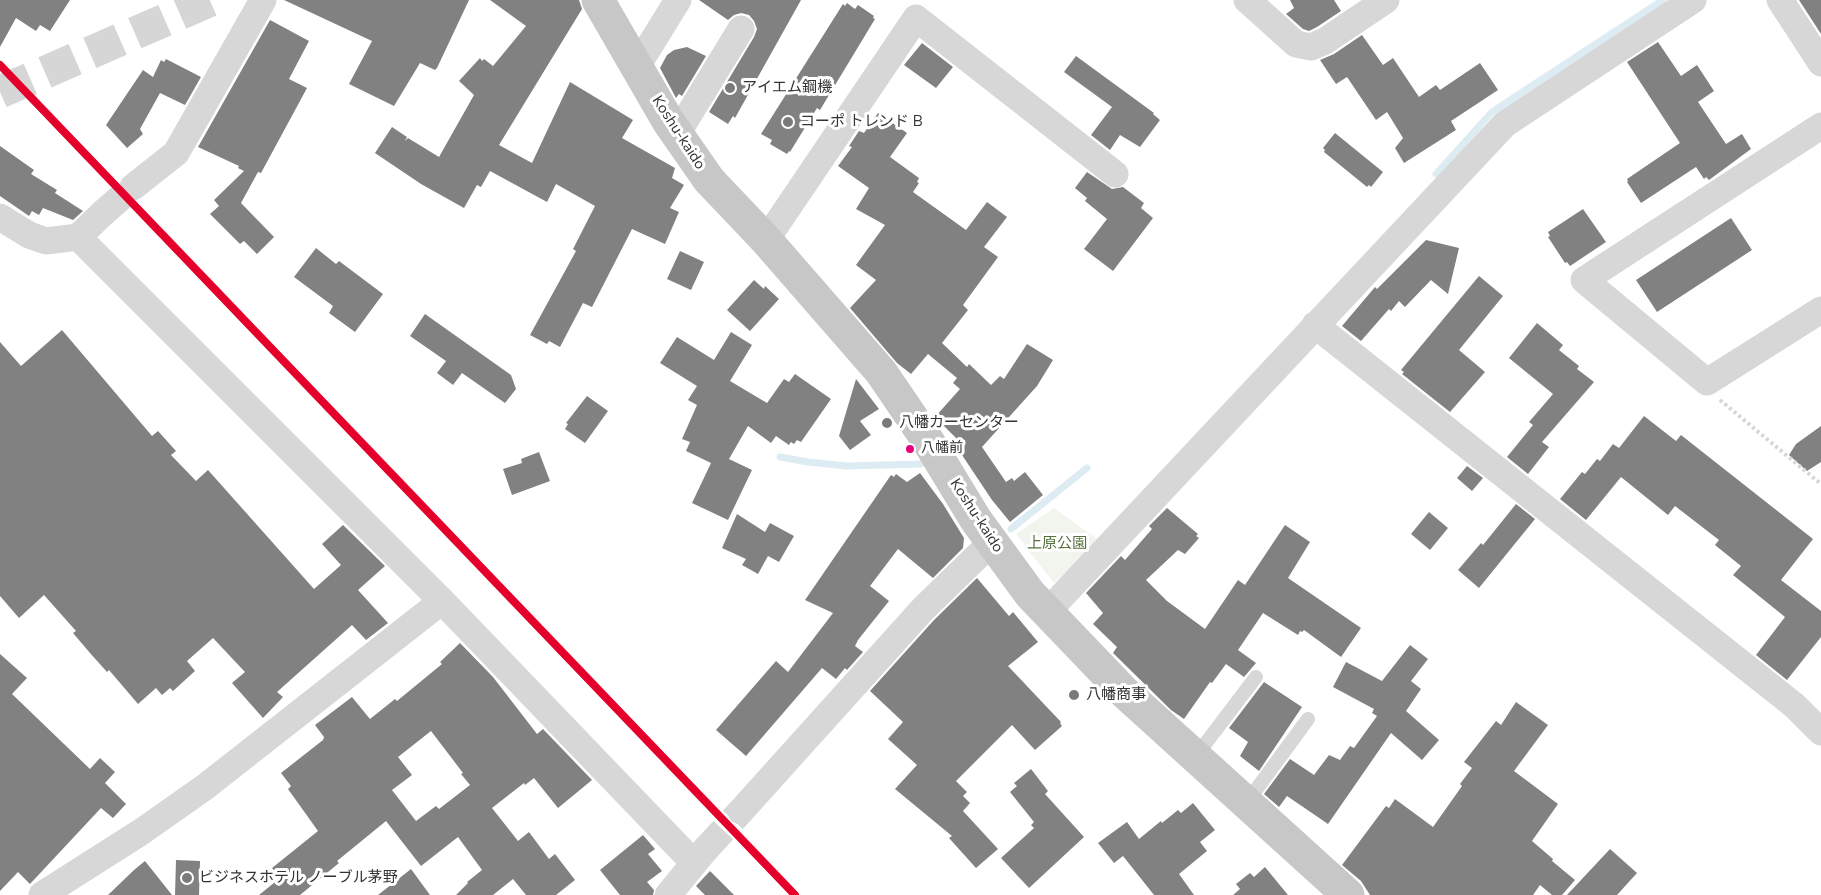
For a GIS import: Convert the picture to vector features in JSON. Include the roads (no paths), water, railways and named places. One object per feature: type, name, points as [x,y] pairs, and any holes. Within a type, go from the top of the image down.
[{"type":"highway","name":"Koshu-kaido","points":[[598,0],[636,68],[709,180],[766,240],[881,372],[928,441],[976,520],[1046,613],[1123,691],[1348,895]]},
{"type":"street","points":[[133,187],[176,153],[263,0]]},
{"type":"street","points":[[636,68],[678,0]]},
{"type":"street","points":[[1247,0],[1296,44],[1311,47],[1325,41],[1386,0]]},
{"type":"street","points":[[1046,613],[1505,124],[1693,0]]},
{"type":"street","points":[[1780,0],[1821,63]]},
{"type":"street","points":[[766,240],[916,18],[1115,174]]},
{"type":"street","points":[[677,134],[741,29]]},
{"type":"street","points":[[1821,126],[1584,280],[1707,382],[1821,310]]},
{"type":"street","points":[[0,217],[30,235],[46,241],[78,237],[103,213]]},
{"type":"street","points":[[78,237],[700,856],[668,895]]},
{"type":"street","points":[[1315,325],[1795,706],[1821,732]]},
{"type":"street","points":[[741,811],[923,609],[992,542]]},
{"type":"street","points":[[42,895],[141,832],[206,787],[442,601]]},
{"type":"lane","points":[[1196,756],[1256,677]]},
{"type":"lane","points":[[1247,802],[1308,719]]},
{"type":"waterway","points":[[1436,174],[1492,112],[1663,0]]},
{"type":"waterway","points":[[780,457],[847,466],[921,464]]},
{"type":"waterway","points":[[1011,529],[1087,468]]},
{"type":"tunnel","points":[[0,92],[211,0]]},
{"type":"tunnel","points":[[103,213],[133,187]]},
{"type":"tunnel","points":[[705,850],[741,811]]},
{"type":"place","name":"アイエム鋼機","points":[[730,88]]},
{"type":"place","name":"コーポ トレンド B","points":[[788,122]]},
{"type":"place","name":"八幡カーセンター","points":[[887,423]]},
{"type":"place","name":"八幡前","points":[[910,449]]},
{"type":"place","name":"八幡商事","points":[[1074,695]]},
{"type":"place","name":"ビジネスホテル ノーブル茅野","points":[[187,878]]},
{"type":"park label","name":"上原公園","points":[[1057,544]]}]
